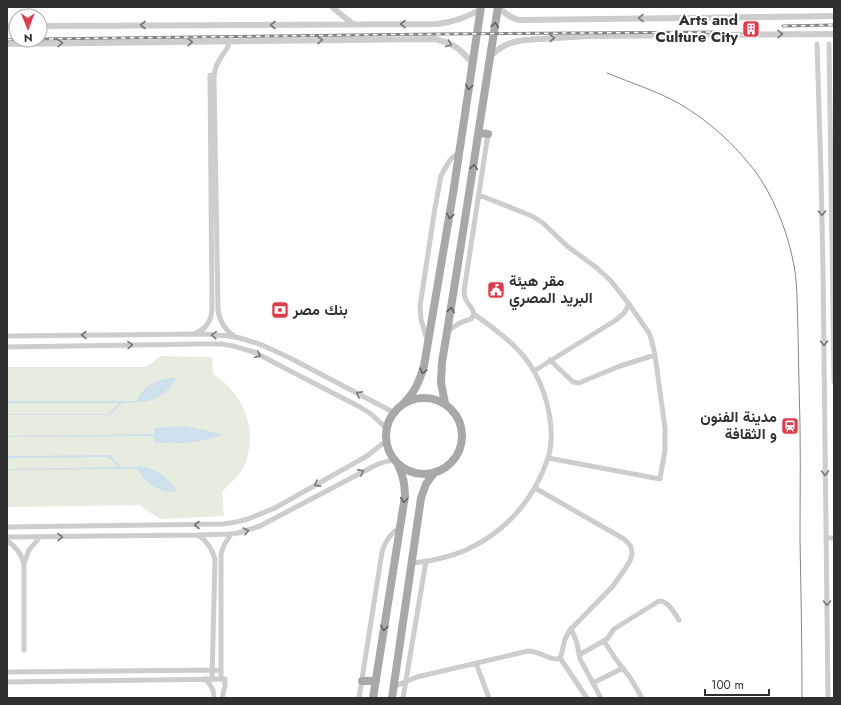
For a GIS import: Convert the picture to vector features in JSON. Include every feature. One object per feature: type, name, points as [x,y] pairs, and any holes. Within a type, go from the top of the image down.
[{"type":"main road","points":[[445,404],[441,383],[441,372],[499,7]]},
{"type":"main road","points":[[373,698],[405,491],[402,474],[387,448],[386,428],[393,412],[411,396],[417,387],[424,366],[452,201],[481,8]]},
{"type":"main road","points":[[479,133],[488,134]]},
{"type":"main road","points":[[395,462],[404,469],[414,473],[434,473],[444,469],[453,462],[459,453],[462,442],[460,420],[454,411],[445,404],[435,399],[424,397],[413,399],[403,404]]},
{"type":"main road","points":[[392,698],[422,493],[426,484],[434,473]]},
{"type":"main road","points":[[362,681],[376,681]]},
{"type":"street","points":[[499,7],[504,13],[519,20],[834,16]]},
{"type":"street","points":[[333,8],[353,24]]},
{"type":"street","points":[[48,26],[437,24],[449,23],[465,17],[481,8]]},
{"type":"street","points":[[490,57],[506,44],[525,40],[587,36],[834,34]]},
{"type":"street","points":[[7,44],[435,39],[457,47],[472,63]]},
{"type":"street","points":[[192,335],[205,328],[210,321],[212,314],[214,79],[215,70],[228,47],[229,41]]},
{"type":"street","points":[[816,44],[823,269],[828,698]]},
{"type":"street","points":[[829,44],[834,382]]},
{"type":"street","points":[[210,75],[214,188]]},
{"type":"street","points":[[412,563],[456,554],[483,541],[507,523],[527,501],[535,488],[548,458],[551,439],[549,412],[546,398],[534,371],[520,351],[511,342],[474,314],[474,310],[466,301],[464,293],[488,134]]},
{"type":"street","points":[[428,344],[421,319],[420,306],[434,208],[441,176],[450,160],[459,152]]},
{"type":"street","points":[[821,174],[826,171],[831,173]]},
{"type":"street","points":[[479,195],[532,216],[543,223],[567,246],[589,262],[618,289],[649,333],[652,342],[665,428],[665,450],[660,479],[548,458]]},
{"type":"street","points":[[214,199],[219,314],[222,324],[227,331],[235,337],[262,345],[278,352],[393,412]]},
{"type":"street","points":[[823,269],[827,266],[833,268]]},
{"type":"street","points":[[534,371],[616,320],[624,313],[629,304]]},
{"type":"street","points":[[447,333],[458,324],[471,319],[474,314]]},
{"type":"street","points":[[7,336],[216,335],[240,338]]},
{"type":"street","points":[[7,347],[201,344],[222,344],[233,346],[254,352],[360,407],[371,414],[386,428]]},
{"type":"street","points":[[550,360],[573,382],[579,383],[655,355]]},
{"type":"street","points":[[7,527],[223,524],[236,522],[248,519],[274,508],[368,456],[386,441]]},
{"type":"street","points":[[7,537],[231,534],[260,526],[374,466],[390,460],[395,462]]},
{"type":"street","points":[[535,488],[627,541],[632,550],[630,561],[613,586],[571,628],[565,639],[560,658],[587,698]]},
{"type":"street","points":[[360,698],[383,547],[393,532],[400,527]]},
{"type":"street","points":[[222,698],[225,686],[221,670],[221,554],[224,545],[231,534]]},
{"type":"street","points":[[198,535],[209,544],[215,559],[212,679]]},
{"type":"street","points":[[24,650],[24,564],[29,550],[40,537]]},
{"type":"street","points":[[826,538],[834,538]]},
{"type":"street","points":[[7,541],[19,551],[24,564]]},
{"type":"street","points":[[403,698],[426,561]]},
{"type":"street","points":[[579,655],[609,638],[614,629],[659,601],[667,604],[679,620]]},
{"type":"street","points":[[571,628],[577,641],[581,661],[601,698]]},
{"type":"street","points":[[604,641],[642,698]]},
{"type":"street","points":[[393,687],[417,677],[531,650],[539,652],[555,660],[560,658]]},
{"type":"street","points":[[476,663],[489,698]]},
{"type":"street","points":[[593,683],[623,668]]},
{"type":"street","points":[[7,672],[221,670]]},
{"type":"street","points":[[7,682],[223,679]]},
{"type":"street","points":[[204,680],[212,688],[214,698]]},
{"type":"shaded area","points":[[160,356],[212,357],[213,374],[231,389],[244,408],[250,430],[247,460],[243,469],[236,478],[222,492],[224,516],[160,519],[139,505],[7,507],[7,367],[144,367],[152,363]]},
{"type":"water","points":[[177,378],[165,392],[159,396],[147,401],[122,403],[110,415],[7,415],[109,414],[119,403],[7,403],[7,401],[136,401],[143,391],[150,385],[155,382]]},
{"type":"water","points":[[185,426],[223,435],[188,443],[154,442],[154,436],[7,437],[154,434],[154,428]]},
{"type":"water","points":[[110,455],[122,467],[150,468],[168,480],[178,492],[159,489],[149,483],[137,469],[7,470],[120,467],[108,457],[7,458],[7,456]]},
{"type":"tram line","points":[[607,73],[653,91],[680,104],[701,118],[730,142],[761,180],[773,201],[786,234],[794,265],[797,303],[800,424],[802,698]]},
{"type":"railway","points":[[783,26],[834,25]]},
{"type":"railway","points":[[48,39],[719,32]]},
{"type":"place","name":"Arts and Culture City","points":[[751,29]]},
{"type":"place","name":"مقر هيئة البريد المصري","points":[[496,290]]},
{"type":"place","name":"بنك مصر","points":[[280,310]]},
{"type":"place","name":"مدينة الفنون و الثقافة","points":[[790,426]]}]
